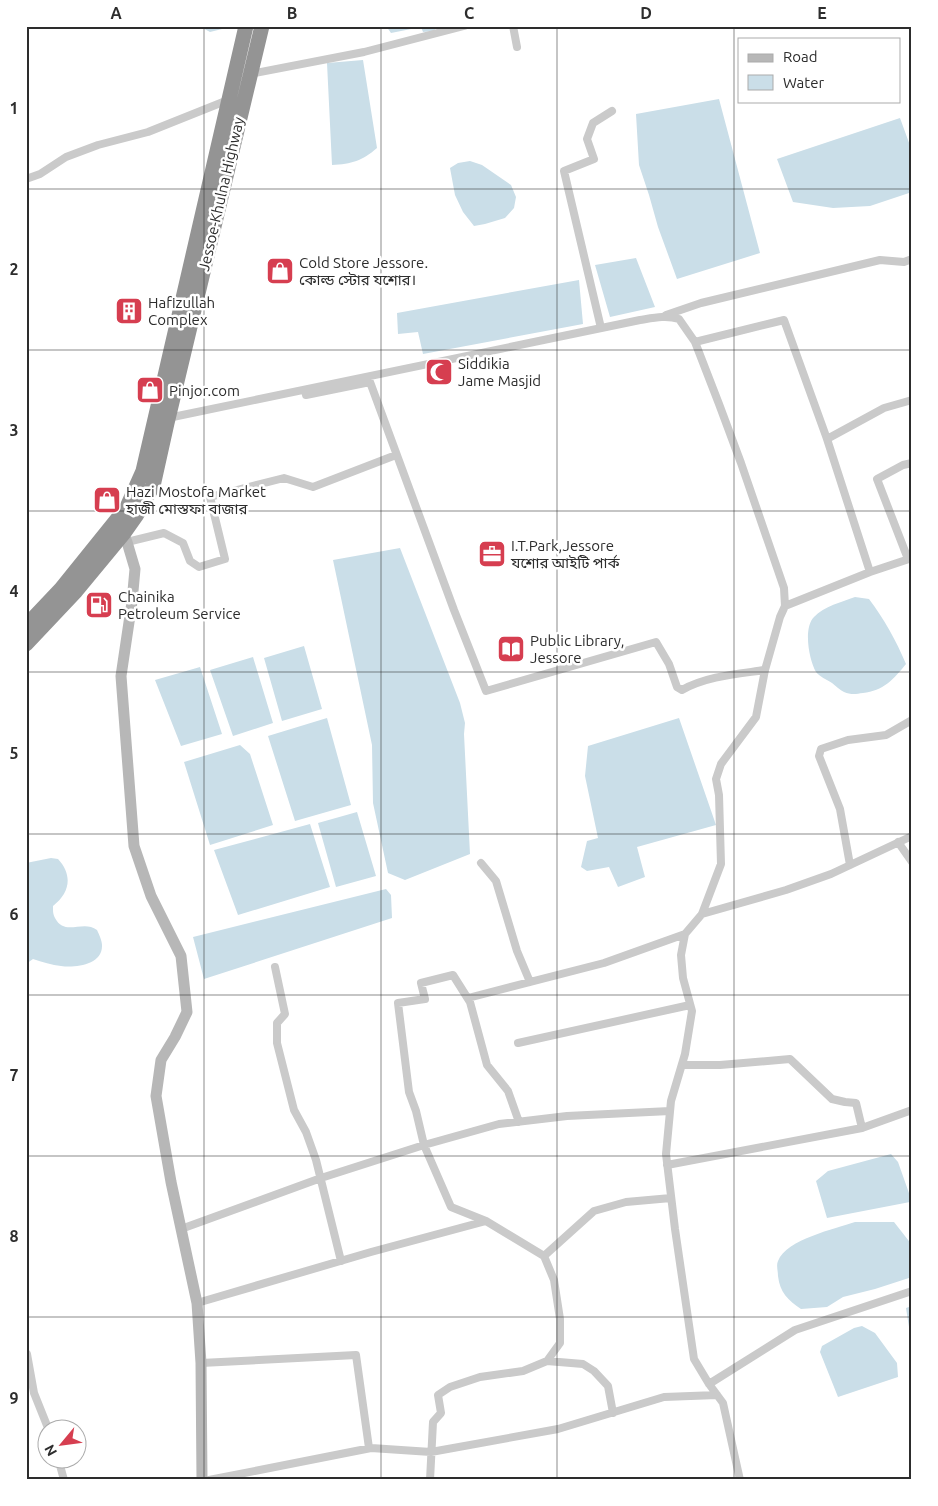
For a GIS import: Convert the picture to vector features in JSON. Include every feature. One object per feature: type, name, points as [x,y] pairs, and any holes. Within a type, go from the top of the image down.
[{"type":"highway","name":"Jessoe-Khulna Highway","points":[[26,626],[61,589],[122,532],[127,507],[143,471],[246,26]]},
{"type":"highway","name":"Jessoe-Khulna Highway","points":[[26,644],[76,591],[136,516],[153,486],[262,26]]},
{"type":"street","points":[[250,74],[364,52],[464,26]]},
{"type":"street","points":[[513,26],[517,47]]},
{"type":"street","points":[[26,179],[40,174],[66,158],[98,145],[148,132],[228,100]]},
{"type":"street","points":[[601,328],[564,171],[594,159],[587,139],[593,123],[612,110]]},
{"type":"street","points":[[167,421],[660,317],[701,303],[880,260],[904,262],[912,259]]},
{"type":"street","points":[[660,317],[679,319],[695,342],[744,472],[784,588],[785,606],[765,670],[756,717],[721,764],[716,780],[719,795],[721,864],[702,914],[685,934],[681,955],[683,978],[692,1011],[685,1054],[671,1101],[666,1154],[694,1359],[723,1403],[740,1480]]},
{"type":"street","points":[[695,342],[784,320],[827,439],[870,572]]},
{"type":"street","points":[[167,421],[370,382],[450,601],[486,691],[656,642],[669,664],[678,687],[682,690],[689,686],[720,677],[765,670]]},
{"type":"street","points":[[827,439],[884,408],[912,400]]},
{"type":"street","points":[[202,1480],[197,1303],[156,1096],[161,1060],[187,1012],[181,956],[152,896],[134,846],[121,676],[135,569],[122,532],[164,533],[183,543],[190,562],[199,567],[225,559],[210,497],[284,478],[313,487],[396,455]]},
{"type":"street","points":[[785,606],[910,558],[877,480],[903,465],[912,463]]},
{"type":"street","points":[[850,865],[840,809],[818,756],[821,749],[848,740],[886,735],[912,720]]},
{"type":"street","points":[[702,914],[786,890],[831,874],[912,836]]},
{"type":"street","points":[[898,842],[912,862]]},
{"type":"street","points":[[481,863],[496,881],[517,951],[530,982]]},
{"type":"street","points":[[468,998],[604,963],[685,934]]},
{"type":"street","points":[[275,966],[286,1014],[277,1023],[277,1043],[294,1110],[306,1132],[321,1178],[341,1261]]},
{"type":"street","points":[[519,1122],[508,1091],[487,1066],[470,1002],[453,975],[421,983],[425,999],[398,1003],[409,1092],[424,1145],[451,1207],[486,1221],[544,1256],[554,1280],[560,1320],[560,1343],[547,1361]]},
{"type":"street","points":[[518,1043],[690,1005]]},
{"type":"street","points":[[682,1065],[720,1065],[790,1059],[832,1098],[856,1103],[862,1128]]},
{"type":"street","points":[[668,1165],[862,1128],[912,1110]]},
{"type":"street","points":[[181,1229],[321,1178],[424,1145],[499,1124],[567,1116],[670,1111]]},
{"type":"street","points":[[544,1256],[594,1211],[626,1202],[671,1198]]},
{"type":"street","points":[[197,1303],[486,1221]]},
{"type":"street","points":[[709,1384],[795,1330],[912,1291]]},
{"type":"street","points":[[26,1353],[34,1393],[44,1418]]},
{"type":"street","points":[[200,1363],[356,1355],[369,1448]]},
{"type":"street","points":[[430,1480],[433,1422],[441,1413],[438,1395],[450,1387],[480,1376],[523,1371],[547,1361],[583,1364],[594,1371],[608,1386],[613,1412]]},
{"type":"street","points":[[209,1480],[369,1448],[431,1452],[558,1430],[664,1397],[717,1395]]},
{"type":"water","points":[[199,26],[234,26],[210,32]]},
{"type":"water","points":[[386,26],[437,26],[434,31],[423,32],[421,27],[391,33]]},
{"type":"water","points":[[363,60],[377,148],[356,161],[332,165],[327,63]]},
{"type":"water","points":[[719,99],[760,253],[677,279],[658,227],[639,165],[636,114]]},
{"type":"water","points":[[900,118],[912,151],[912,192],[870,206],[833,208],[793,202],[777,159]]},
{"type":"water","points":[[470,161],[482,165],[511,185],[516,197],[514,208],[505,218],[474,226],[463,212],[455,195],[450,168],[458,163]]},
{"type":"water","points":[[636,258],[655,307],[610,317],[595,265]]},
{"type":"water","points":[[579,280],[583,324],[423,354],[418,332],[398,334],[397,313]]},
{"type":"water","points":[[400,548],[460,703],[465,723],[470,854],[405,880],[388,873],[373,803],[372,745],[333,560]]},
{"type":"water","points":[[855,597],[869,599],[880,614],[906,664],[882,687],[870,692],[854,694],[842,691],[816,672],[809,652],[808,636],[811,622],[818,613]]},
{"type":"water","points":[[304,646],[322,709],[282,721],[264,658]]},
{"type":"water","points":[[253,657],[273,723],[233,736],[210,670]]},
{"type":"water","points":[[200,667],[222,734],[181,746],[155,680]]},
{"type":"water","points":[[327,718],[351,805],[295,821],[268,736]]},
{"type":"water","points":[[679,718],[716,825],[637,847],[645,877],[618,887],[609,867],[587,871],[581,867],[587,841],[598,838],[585,776],[588,746]]},
{"type":"water","points":[[240,745],[250,754],[273,825],[210,845],[184,762]]},
{"type":"water","points":[[357,812],[376,876],[336,887],[318,823]]},
{"type":"water","points":[[310,824],[330,887],[238,915],[214,850]]},
{"type":"water","points":[[51,858],[58,859],[63,865],[68,884],[59,901],[53,906],[55,918],[59,924],[64,926],[92,927],[97,930],[100,938],[101,952],[98,957],[87,964],[61,966],[33,959],[26,964],[26,863]]},
{"type":"water","points":[[386,889],[391,895],[392,918],[204,979],[193,937]]},
{"type":"water","points":[[891,1154],[898,1162],[910,1196],[910,1202],[827,1218],[816,1181],[828,1171]]},
{"type":"water","points":[[855,1222],[894,1222],[912,1245],[912,1277],[843,1297],[827,1307],[801,1309],[783,1292],[778,1276],[778,1261],[783,1253],[801,1241]]},
{"type":"water","points":[[912,1306],[912,1346],[906,1308]]},
{"type":"water","points":[[862,1326],[875,1333],[897,1363],[898,1377],[838,1397],[820,1352],[822,1346],[854,1328]]},
{"type":"place","name":"Cold Store Jessore. কোল্ড স্টোর যশোর।","points":[[280,271]]},
{"type":"place","name":"Hafizullah Complex","points":[[129,311]]},
{"type":"place","name":"Siddikia Jame Masjid","points":[[439,372]]},
{"type":"place","name":"Pinjor.com","points":[[150,390]]},
{"type":"place","name":"Hazi Mostofa Market হাজী মোস্তফা বাজার","points":[[107,500]]},
{"type":"place","name":"I.T.Park,Jessore যশোর আইটি পার্ক","points":[[492,554]]},
{"type":"place","name":"Chainika Petroleum Service","points":[[99,605]]},
{"type":"place","name":"Public Library, Jessore","points":[[511,649]]}]
